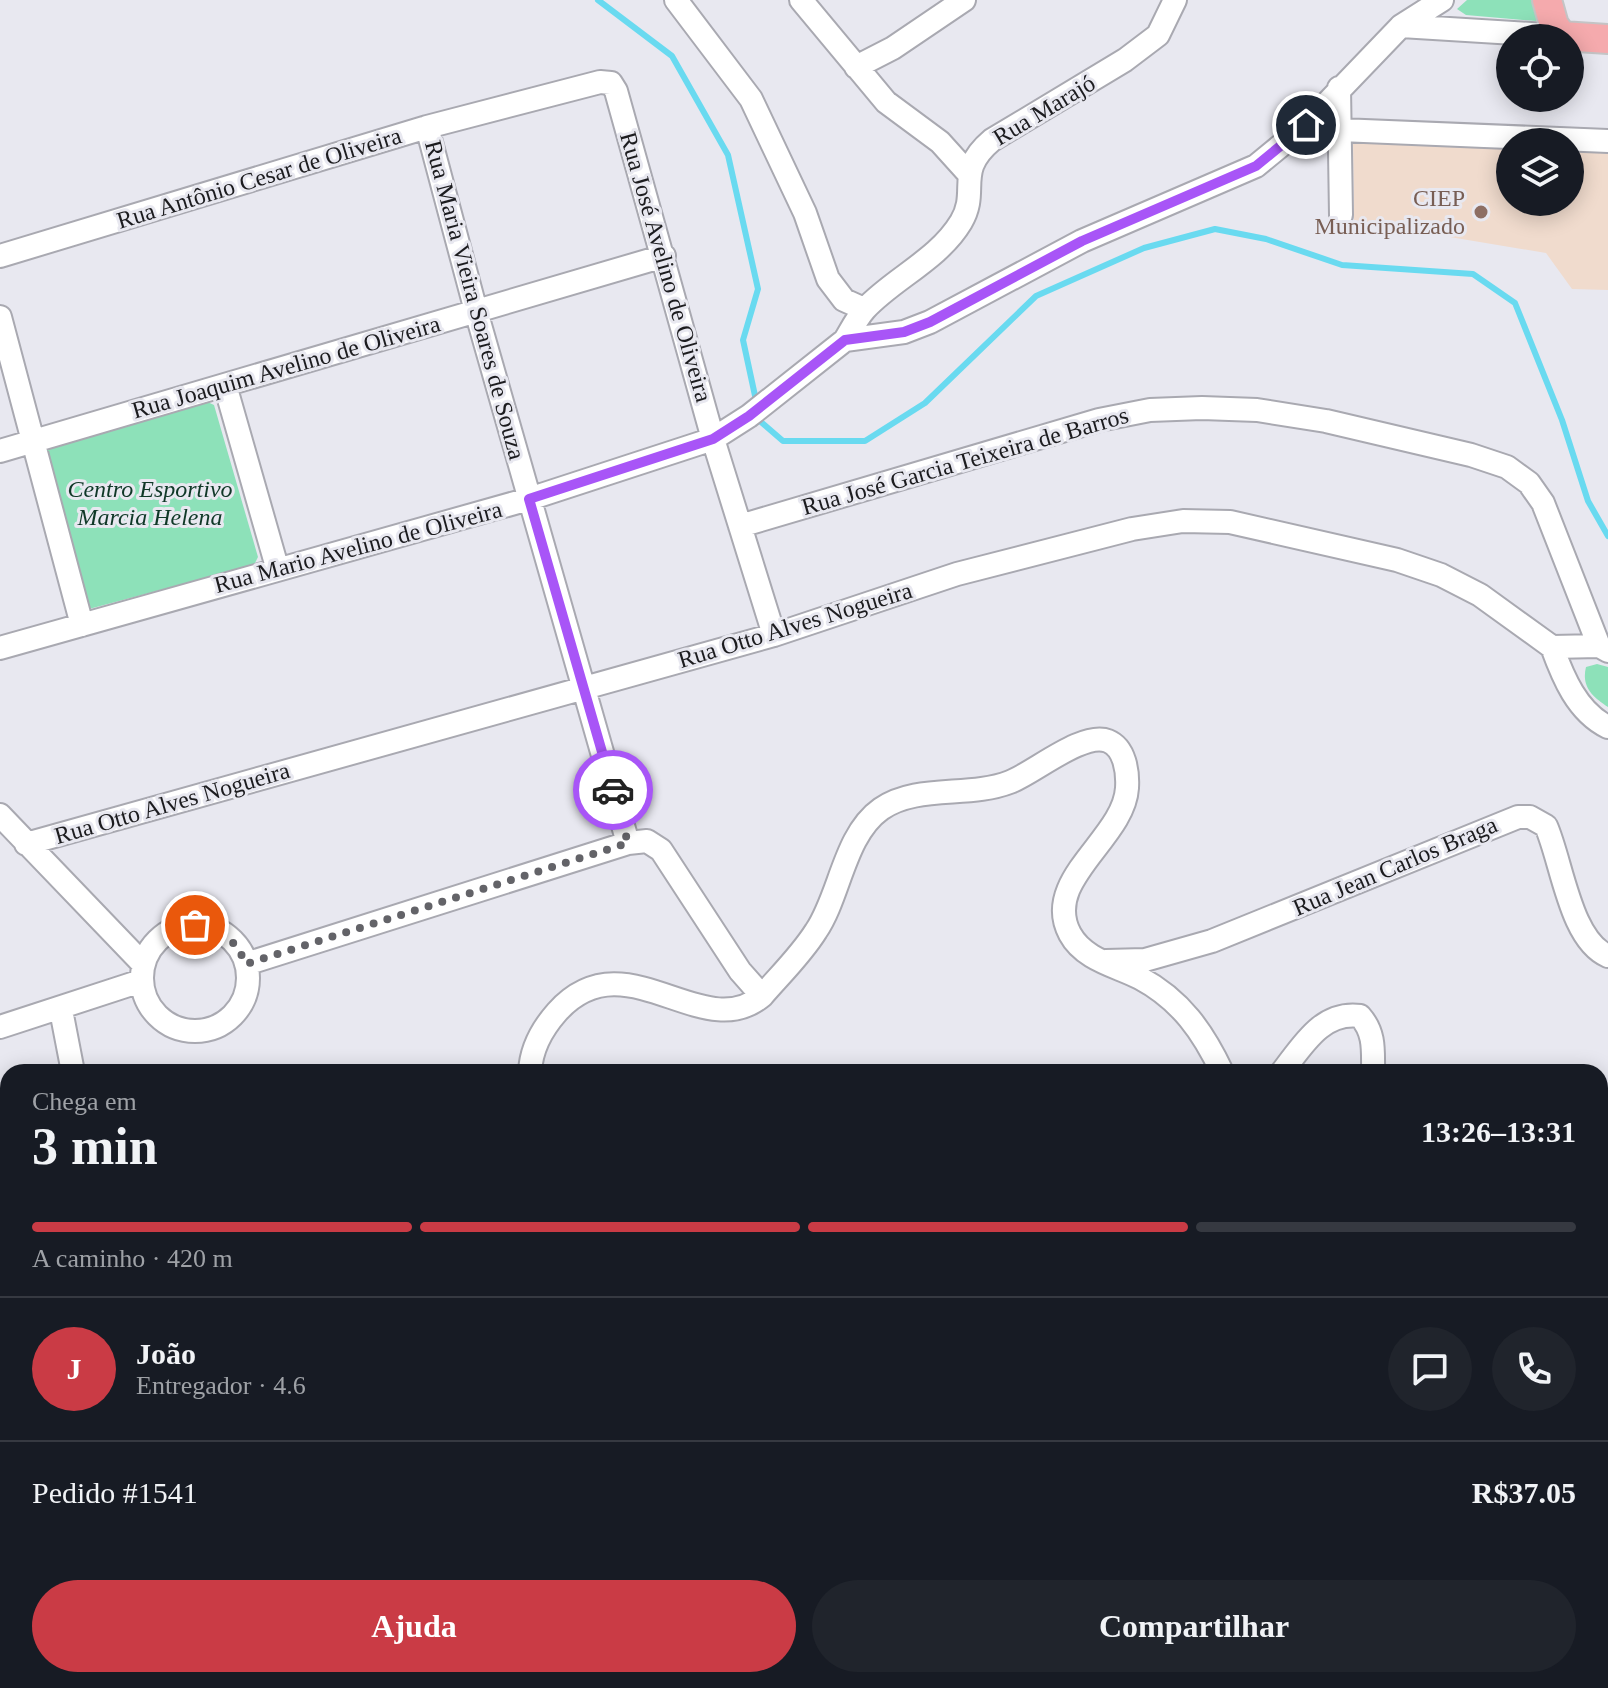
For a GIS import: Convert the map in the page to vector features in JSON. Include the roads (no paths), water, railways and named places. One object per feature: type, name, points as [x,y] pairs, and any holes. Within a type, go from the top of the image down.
[{"type":"main road","points":[[1547,0],[1548,12],[1555,24]]},
{"type":"main road","points":[[1584,37],[1608,39]]},
{"type":"street","points":[[676,0],[751,99],[796,191],[828,279],[844,300],[864,309]]},
{"type":"street","points":[[801,0],[886,102],[940,142],[968,173]]},
{"type":"street","points":[[856,67],[893,48],[964,0]]},
{"type":"street","name":"Rua Marajó","points":[[845,340],[864,309],[945,243],[963,219],[968,173],[976,153],[992,140],[1125,60],[1158,35],[1175,0]]},
{"type":"street","points":[[845,340],[904,332],[930,322],[1082,241],[1256,166],[1284,147],[1401,26],[1442,0]]},
{"type":"street","points":[[1401,26],[1496,32]]},
{"type":"street","name":"Rua Antônio Cesar de Oliveira","points":[[0,256],[427,127],[600,82],[611,83]]},
{"type":"street","name":"Rua José Avelino de Oliveira","points":[[611,83],[616,91],[664,256],[713,439],[774,635]]},
{"type":"street","points":[[1339,88],[1341,215]]},
{"type":"street","name":"Rua Maria Vieira Soares de Souza","points":[[427,127],[476,311],[628,843]]},
{"type":"street","points":[[1340,130],[1608,141]]},
{"type":"street","name":"Rua Joaquim Avelino de Oliveira","points":[[0,451],[664,256]]},
{"type":"street","points":[[0,317],[82,625]]},
{"type":"street","name":"Rua Mario Avelino de Oliveira","points":[[0,648],[277,567],[529,499],[713,439],[749,416],[845,340]]},
{"type":"street","points":[[225,385],[277,567]]},
{"type":"street","name":"Rua José Garcia Teixeira de Barros","points":[[740,526],[1099,420],[1150,410],[1257,410],[1384,435],[1471,455],[1507,467],[1529,483],[1543,503],[1604,649]]},
{"type":"street","name":"Rua Otto Alves Nogueira","points":[[26,844],[774,635],[957,574],[1132,529],[1199,521],[1230,522],[1311,539],[1441,575],[1480,595],[1552,647]]},
{"type":"street","points":[[1604,649],[1552,647],[1575,697],[1597,722],[1608,727]]},
{"type":"street","points":[[530,1064],[546,1024],[578,994],[605,984],[630,983],[718,1010],[748,1007],[762,996],[817,930],[854,847],[880,810],[899,800],[993,788],[1032,772],[1075,746],[1096,739],[1116,747],[1123,758],[1127,793],[1119,814],[1074,879],[1065,917],[1070,934],[1101,961],[1141,979],[1172,1000],[1196,1023],[1218,1064]]},
{"type":"street","points":[[0,815],[142,973],[146,998],[155,1014],[186,1030],[203,1030],[234,1014],[244,999],[248,981],[246,964],[239,948],[227,936],[195,925],[162,936],[142,973],[61,1010],[0,1027]]},
{"type":"street","name":"Rua Jean Carlos Braga","points":[[1101,961],[1145,960],[1212,941],[1518,817],[1530,817],[1546,826],[1581,929],[1590,944],[1608,956]]},
{"type":"street","points":[[246,964],[628,843],[647,841],[661,850],[740,971],[762,996]]},
{"type":"street","points":[[61,1010],[71,1064]]},
{"type":"street","points":[[1289,1064],[1328,1019],[1345,1014],[1360,1016],[1368,1025],[1373,1041],[1373,1064]]},
{"type":"waterway","points":[[598,0],[672,56],[728,155],[758,289],[743,340],[757,405]]},
{"type":"waterway","points":[[759,416],[761,422],[783,441],[865,441],[925,403],[1036,296],[1144,248],[1215,229],[1266,239],[1342,265],[1473,274],[1515,303],[1562,420],[1588,501],[1608,536]]},
{"type":"place","name":"CIEP Municipalizado","points":[[1481,212]]},
{"type":"park label","name":"Centro Esportivo Marcia Helena","points":[[150,503]]}]
